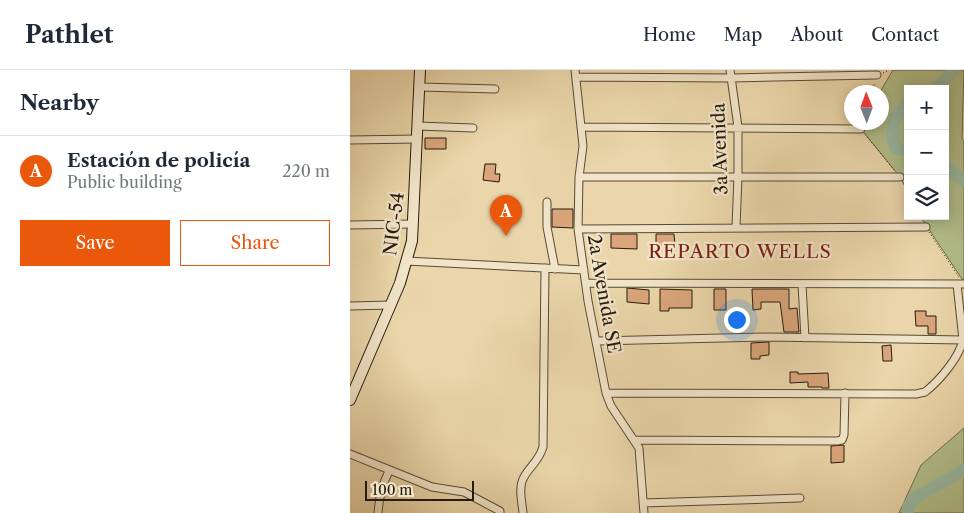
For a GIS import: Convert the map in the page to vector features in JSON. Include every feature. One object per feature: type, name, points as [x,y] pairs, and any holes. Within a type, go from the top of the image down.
[{"type":"main road","name":"NIC-54","points":[[351,394],[391,306],[412,241],[420,70]]},
{"type":"street","points":[[576,74],[877,76]]},
{"type":"street","name":"2a Avenida SE","points":[[576,74],[583,146],[578,177],[578,229],[586,284],[606,393],[611,406],[639,448],[644,513]]},
{"type":"street","name":"3a Avenida","points":[[730,74],[738,127],[736,227]]},
{"type":"street","points":[[420,87],[495,88]]},
{"type":"street","points":[[418,126],[473,128]]},
{"type":"street","points":[[581,126],[844,129]]},
{"type":"street","points":[[350,140],[418,139]]},
{"type":"street","points":[[578,177],[900,177]]},
{"type":"street","points":[[547,202],[547,227],[555,269]]},
{"type":"street","points":[[350,225],[412,224]]},
{"type":"street","points":[[578,229],[926,227]]},
{"type":"street","points":[[406,261],[584,270]]},
{"type":"street","points":[[522,513],[521,487],[523,478],[540,458],[543,447],[545,268]]},
{"type":"street","points":[[586,284],[960,284],[964,340],[958,355],[925,392],[845,394],[606,393]]},
{"type":"street","points":[[802,284],[805,338]]},
{"type":"street","points":[[350,306],[391,306]]},
{"type":"street","points":[[597,341],[805,338],[964,340]]},
{"type":"street","points":[[635,440],[842,440],[844,435],[845,394]]},
{"type":"street","points":[[350,454],[432,487],[464,492],[501,512]]},
{"type":"street","points":[[378,513],[378,498],[389,471]]},
{"type":"street","points":[[644,503],[800,498]]},
{"type":"path","points":[[862,130],[900,177]]},
{"type":"path","points":[[926,227],[959,275],[960,284]]},
{"type":"green space","points":[[893,70],[964,70],[962,139],[964,141],[964,282],[923,220],[949,220],[949,85],[904,85],[904,184],[862,130],[889,130],[889,85],[884,85]]},
{"type":"green space","points":[[964,428],[964,513],[899,513],[921,465]]},
{"type":"building","points":[[425,138],[446,138],[446,149],[425,149]]},
{"type":"building","points":[[485,164],[496,164],[495,174],[500,174],[499,182],[483,180]]},
{"type":"building","points":[[552,209],[573,209],[573,228],[552,227]]},
{"type":"building","points":[[611,234],[637,234],[637,249],[611,248]]},
{"type":"building","points":[[656,234],[674,234],[675,245],[656,245]]},
{"type":"building","points":[[627,288],[649,290],[649,304],[627,302]]},
{"type":"building","points":[[660,289],[692,290],[692,308],[669,308],[669,311],[660,311]]},
{"type":"building","points":[[714,289],[726,289],[726,310],[714,310]]},
{"type":"building","points":[[752,289],[789,289],[789,309],[797,308],[799,332],[784,332],[780,302],[761,302],[761,309],[753,310]]},
{"type":"building","points":[[915,311],[926,311],[926,316],[936,316],[936,334],[928,334],[928,326],[916,326]]},
{"type":"building","points":[[769,342],[769,355],[760,356],[760,359],[751,359],[751,343]]},
{"type":"building","points":[[891,345],[892,361],[883,361],[882,346]]},
{"type":"building","points":[[790,372],[798,372],[798,374],[828,373],[829,388],[808,387],[808,382],[790,383]]},
{"type":"building","points":[[844,445],[844,462],[831,463],[831,446]]},
{"type":"waterway","points":[[939,85],[955,70]]},
{"type":"waterway","points":[[904,108],[898,114],[893,124],[896,149],[904,150]]},
{"type":"waterway","points":[[949,169],[964,181]]},
{"type":"waterway","points":[[908,513],[908,506],[915,498],[964,470]]},
{"type":"place","name":"Estación de policía","points":[[506,236]]},
{"type":"district","name":"REPARTO WELLS","points":[[740,251]]}]
